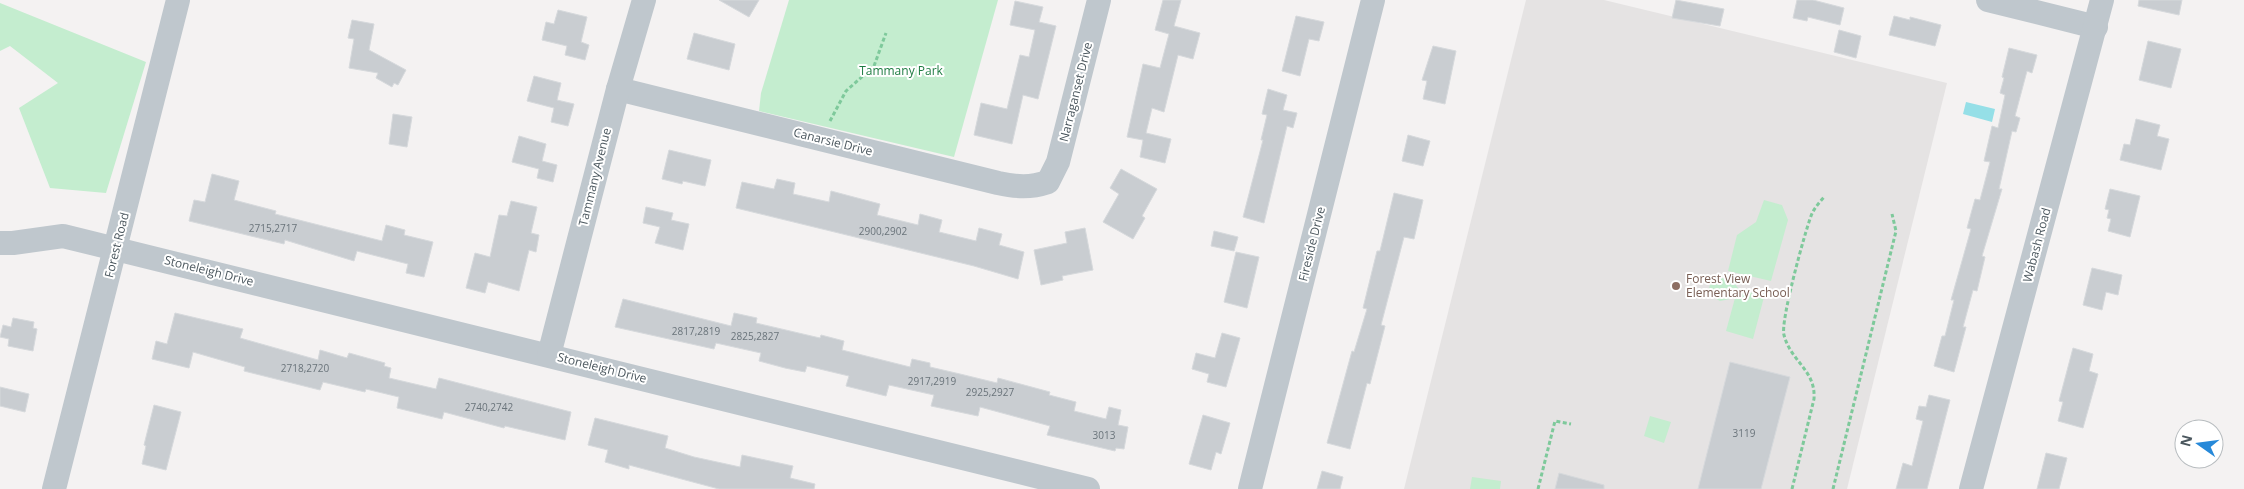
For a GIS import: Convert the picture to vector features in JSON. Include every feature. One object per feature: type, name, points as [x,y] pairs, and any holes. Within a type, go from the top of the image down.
[{"type":"street","name":"Forest Road","points":[[54,489],[178,0]]},
{"type":"street","name":"Tammany Avenue","points":[[549,355],[618,89],[644,0]]},
{"type":"street","name":"Narraganset Drive","points":[[1048,182],[1058,162],[1099,0]]},
{"type":"street","name":"Fireside Drive","points":[[1250,489],[1373,0]]},
{"type":"street","points":[[1988,0],[2096,27]]},
{"type":"street","name":"Wabash Road","points":[[1971,489],[2102,0]]},
{"type":"street","name":"Canarsie Drive","points":[[618,89],[998,183],[1019,187],[1035,186],[1048,182]]},
{"type":"street","name":"Stoneleigh Drive","points":[[0,243],[63,236],[1088,489]]},
{"type":"path","points":[[830,120],[846,91],[874,66],[886,33]]},
{"type":"path","points":[[1792,489],[1814,400],[1815,388],[1808,373],[1789,348],[1782,326],[1810,218],[1824,197]]},
{"type":"path","points":[[1833,489],[1896,231],[1892,214]]},
{"type":"path","points":[[1538,489],[1555,421],[1571,424]]},
{"type":"shaded area","name":"Forest View Elementary School","points":[[1526,0],[1604,0],[1947,83],[1847,489],[1404,489]]},
{"type":"green space","name":"Tammany Park","points":[[789,0],[998,0],[954,157],[759,111],[761,93]]},
{"type":"green space","points":[[0,3],[146,62],[106,193],[50,188],[19,108],[58,83],[10,46],[0,51]]},
{"type":"green space","points":[[1764,200],[1782,205],[1788,220],[1771,281],[1728,271],[1737,235],[1756,222]]},
{"type":"green space","points":[[1718,277],[1732,280],[1738,288],[1764,297],[1753,339],[1726,331],[1735,298],[1720,301],[1711,296],[1710,285]]},
{"type":"green space","points":[[1650,416],[1671,422],[1664,443],[1644,436]]},
{"type":"green space","points":[[1472,477],[1501,481],[1500,489],[1470,489]]},
{"type":"water","points":[[1966,102],[1995,109],[1992,122],[1963,114]]},
{"type":"building","points":[[719,0],[759,0],[749,17]]},
{"type":"building","points":[[1163,0],[1181,0],[1174,26],[1200,33],[1193,59],[1178,55],[1164,112],[1152,108],[1146,133],[1171,139],[1165,163],[1140,157],[1143,140],[1127,137],[1143,64],[1160,68],[1169,34],[1155,30]]},
{"type":"building","points":[[1676,0],[1724,9],[1720,26],[1672,18]]},
{"type":"building","points":[[1797,0],[1813,0],[1844,8],[1840,25],[1808,17],[1807,21],[1793,18]]},
{"type":"building","points":[[2139,0],[2182,0],[2179,15],[2138,6]]},
{"type":"building","points":[[1015,1],[1043,7],[1039,22],[1056,26],[1038,99],[1023,95],[1012,144],[974,135],[981,103],[1007,109],[1020,55],[1029,57],[1035,30],[1010,25]]},
{"type":"building","points":[[558,10],[587,17],[581,42],[589,45],[585,60],[565,55],[567,46],[542,40],[546,22],[554,24]]},
{"type":"building","points":[[1296,16],[1324,22],[1319,41],[1309,39],[1300,76],[1282,71]]},
{"type":"building","points":[[1894,16],[1910,20],[1910,17],[1941,25],[1935,46],[1889,35]]},
{"type":"building","points":[[352,20],[374,24],[369,50],[406,70],[398,85],[394,83],[392,87],[376,78],[378,73],[349,68],[354,39],[348,38]]},
{"type":"building","points":[[1839,30],[1861,36],[1856,58],[1834,52]]},
{"type":"building","points":[[694,33],[735,44],[729,70],[687,59]]},
{"type":"building","points":[[2148,41],[2181,49],[2171,88],[2139,80]]},
{"type":"building","points":[[1433,46],[1456,51],[1445,104],[1423,99],[1427,81],[1422,80]]},
{"type":"building","points":[[2009,48],[2037,55],[2032,73],[2027,71],[2015,116],[2020,118],[2016,132],[2012,131],[1999,189],[2002,189],[1982,256],[1985,257],[1977,291],[1973,290],[1963,327],[1966,327],[1954,372],[1934,366],[1942,336],[1945,336],[1954,300],[1951,300],[1971,229],[1967,228],[1975,199],[1980,200],[1990,162],[1984,161],[1992,126],[1998,128],[2005,95],[2000,93],[2004,78],[2002,77]]},
{"type":"building","points":[[534,76],[561,83],[557,100],[574,104],[568,126],[551,122],[554,108],[527,101]]},
{"type":"building","points":[[1268,89],[1287,95],[1283,110],[1297,113],[1293,128],[1287,126],[1264,223],[1243,217],[1263,140],[1261,140],[1267,115],[1262,114]]},
{"type":"building","points":[[393,114],[412,117],[407,147],[389,144]]},
{"type":"building","points":[[2136,119],[2160,125],[2157,136],[2169,139],[2161,170],[2120,160],[2124,144],[2130,145]]},
{"type":"building","points":[[1408,135],[1430,141],[1423,166],[1402,161]]},
{"type":"building","points":[[519,136],[546,144],[542,161],[557,165],[553,182],[537,178],[539,169],[512,162]]},
{"type":"building","points":[[669,150],[711,160],[705,186],[683,181],[682,184],[662,179]]},
{"type":"building","points":[[1121,169],[1157,189],[1142,216],[1145,218],[1133,239],[1103,222],[1119,194],[1110,188]]},
{"type":"building","points":[[212,174],[239,181],[234,200],[276,211],[275,214],[382,241],[386,225],[405,230],[404,235],[433,242],[424,277],[406,273],[408,264],[357,251],[354,261],[285,240],[284,244],[189,221],[194,200],[205,202]]},
{"type":"building","points":[[777,179],[795,183],[793,194],[829,202],[831,191],[880,204],[877,215],[918,225],[920,214],[942,220],[939,232],[976,241],[979,228],[1002,234],[999,245],[1024,252],[1018,279],[974,266],[736,208],[742,182],[774,189]]},
{"type":"building","points":[[2110,189],[2140,196],[2130,237],[2108,231],[2111,219],[2107,218],[2109,210],[2105,209]]},
{"type":"building","points":[[1394,193],[1423,200],[1414,239],[1404,237],[1381,325],[1385,326],[1370,384],[1367,383],[1350,449],[1327,443],[1352,351],[1354,352],[1367,309],[1363,308],[1377,251],[1380,251]]},
{"type":"building","points":[[511,201],[537,207],[531,233],[539,235],[536,252],[529,250],[519,291],[488,282],[485,293],[466,288],[475,253],[490,257],[499,215],[507,216]]},
{"type":"building","points":[[646,207],[673,213],[671,220],[689,224],[683,250],[655,243],[660,227],[643,223]]},
{"type":"building","points":[[1085,228],[1093,270],[1062,276],[1063,280],[1041,285],[1034,250],[1067,243],[1065,232]]},
{"type":"building","points":[[1214,231],[1238,237],[1234,251],[1211,246]]},
{"type":"building","points":[[1236,252],[1259,257],[1247,308],[1224,302]]},
{"type":"building","points":[[2092,268],[2122,275],[2118,295],[2106,292],[2102,310],[2083,305]]},
{"type":"building","points":[[623,299],[731,326],[734,313],[757,318],[756,323],[820,338],[821,335],[844,341],[842,350],[910,367],[912,359],[930,363],[930,367],[997,383],[998,378],[1050,392],[1049,395],[1076,402],[1074,411],[1106,419],[1109,407],[1121,410],[1118,425],[1128,427],[1124,449],[1116,448],[1115,451],[1047,435],[1050,426],[980,407],[978,416],[931,406],[934,395],[889,385],[886,396],[846,386],[849,376],[807,366],[805,372],[785,368],[759,361],[761,353],[716,343],[714,349],[615,327]]},
{"type":"building","points":[[175,313],[243,329],[240,338],[318,360],[320,350],[347,358],[349,353],[385,363],[384,366],[391,368],[389,378],[436,389],[439,378],[571,412],[565,440],[505,426],[504,428],[444,412],[442,419],[397,408],[399,397],[366,389],[365,392],[323,382],[320,390],[244,371],[245,367],[193,352],[189,368],[152,359],[156,341],[167,344]]},
{"type":"building","points":[[13,318],[34,322],[33,328],[37,329],[33,351],[8,346],[9,339],[0,337],[3,325],[11,327]]},
{"type":"building","points":[[1222,333],[1240,338],[1226,387],[1207,382],[1209,374],[1192,369],[1196,353],[1215,358]]},
{"type":"building","points":[[2073,348],[2093,354],[2089,371],[2098,374],[2083,428],[2058,421],[2063,402],[2059,401]]},
{"type":"building","points":[[1730,362],[1790,377],[1761,489],[1698,489]]},
{"type":"building","points":[[0,387],[29,394],[25,412],[0,406]]},
{"type":"building","points":[[1929,395],[1950,400],[1927,489],[1896,489],[1903,463],[1912,466],[1923,421],[1916,419],[1919,406],[1926,407]]},
{"type":"building","points":[[154,405],[181,412],[166,470],[142,464],[146,446],[144,445]]},
{"type":"building","points":[[1203,415],[1230,423],[1221,454],[1216,452],[1211,470],[1189,464]]},
{"type":"building","points":[[595,418],[668,436],[665,448],[694,457],[740,467],[742,455],[793,466],[790,478],[815,484],[814,489],[719,489],[629,465],[629,469],[605,462],[608,450],[588,445]]},
{"type":"building","points":[[2046,453],[2067,458],[2059,489],[2037,489]]},
{"type":"building","points":[[1322,471],[1343,477],[1340,489],[1317,489]]},
{"type":"building","points":[[1559,473],[1604,485],[1604,489],[1555,489]]},
{"type":"place","name":"Forest View Elementary School","points":[[1676,286]]}]
